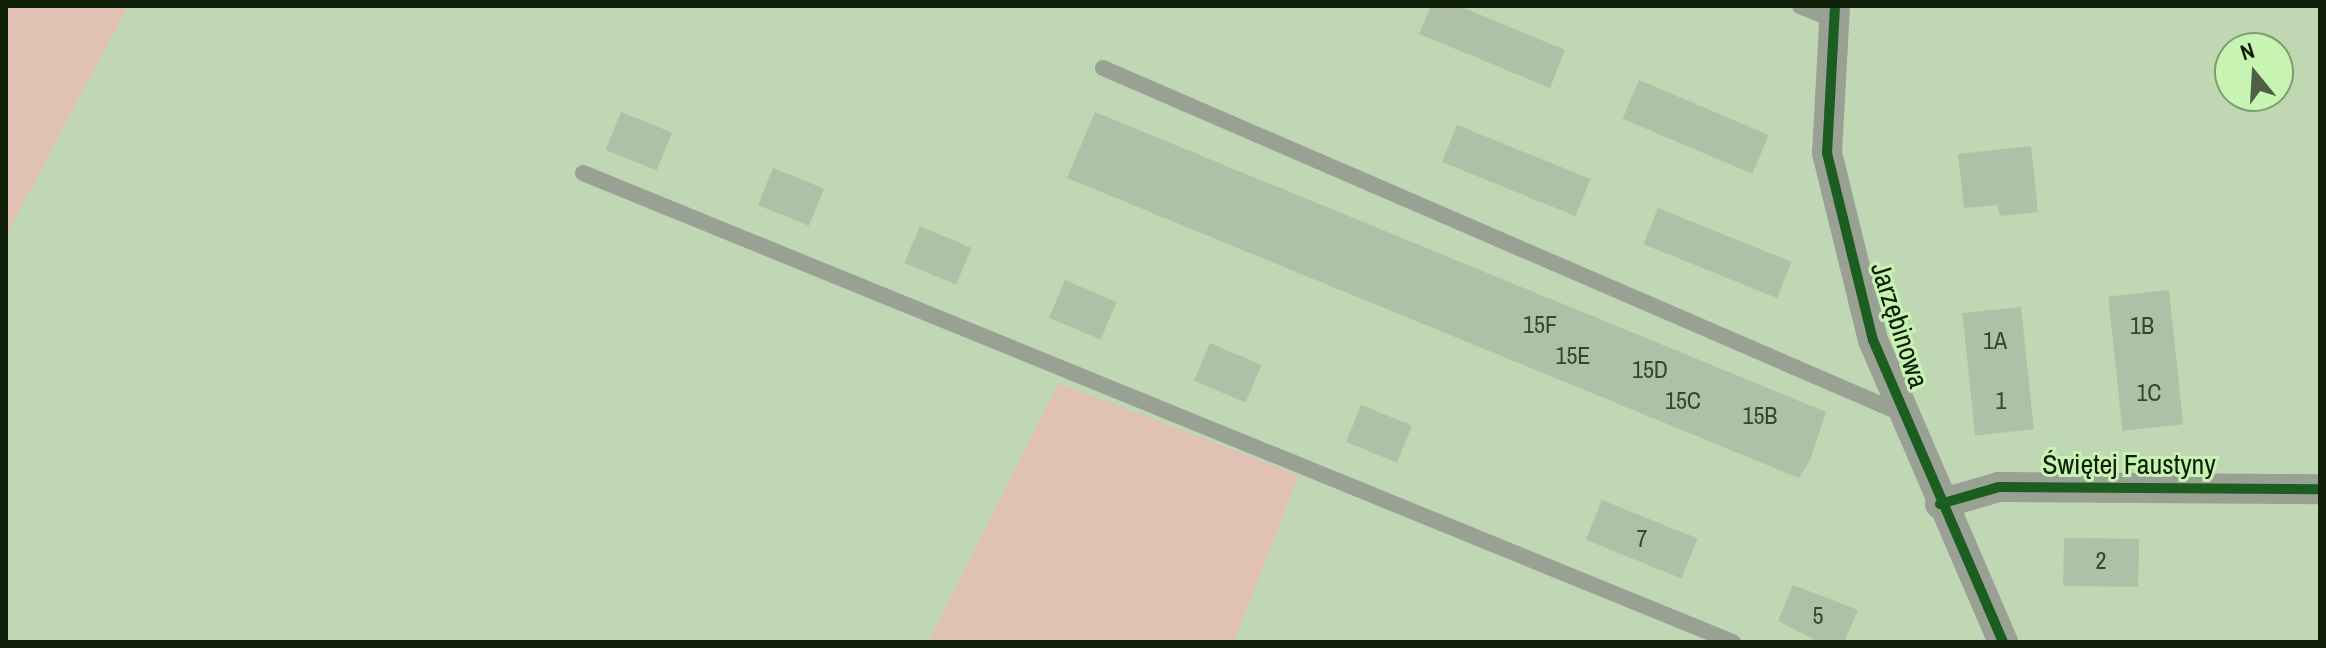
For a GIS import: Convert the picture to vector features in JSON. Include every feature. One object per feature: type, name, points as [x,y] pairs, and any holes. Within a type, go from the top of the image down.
[{"type":"street","name":"Jarzębinowa","points":[[1832,12],[1827,153],[1873,340],[1940,504],[2003,642]]},
{"type":"street","name":"Świętej Faustyny","points":[[1940,504],[1999,487],[2320,489]]},
{"type":"lane","points":[[1800,6],[1832,12]]},
{"type":"lane","points":[[1103,68],[1903,414]]},
{"type":"lane","points":[[583,173],[1733,642]]},
{"type":"shaded area","points":[[6,6],[128,6],[6,236]]},
{"type":"shaded area","points":[[1059,383],[1299,475],[1234,642],[928,642]]},
{"type":"building","points":[[1431,6],[1459,6],[1565,50],[1550,88],[1419,34]]},
{"type":"building","points":[[1639,80],[1769,135],[1752,174],[1623,119]]},
{"type":"building","points":[[621,112],[672,133],[657,171],[606,150]]},
{"type":"building","points":[[1095,112],[1826,412],[1810,460],[1799,478],[1067,178]]},
{"type":"building","points":[[1457,125],[1591,179],[1576,216],[1442,162]]},
{"type":"building","points":[[2031,146],[2038,212],[2000,216],[1998,205],[1964,208],[1958,154]]},
{"type":"building","points":[[773,168],[824,189],[809,226],[758,205]]},
{"type":"building","points":[[1658,208],[1792,262],[1777,298],[1643,244]]},
{"type":"building","points":[[920,226],[972,248],[956,285],[904,263]]},
{"type":"building","points":[[1065,280],[1117,302],[1101,340],[1049,318]]},
{"type":"building","points":[[2169,290],[2183,424],[2122,431],[2108,296]]},
{"type":"building","points":[[2021,307],[2034,429],[1975,435],[1962,313]]},
{"type":"building","points":[[1210,343],[1262,365],[1246,403],[1194,381]]},
{"type":"building","points":[[1361,405],[1412,426],[1397,463],[1346,442]]},
{"type":"building","points":[[1602,500],[1697,539],[1681,578],[1586,540]]},
{"type":"building","points":[[2064,538],[2139,539],[2138,587],[2063,586]]},
{"type":"building","points":[[1793,585],[1858,610],[1844,642],[1819,642],[1778,621]]},
{"type":"cycle path","points":[[1835,6],[1827,153],[1873,340],[2003,642]]},
{"type":"cycle path","points":[[1940,504],[1999,487],[2320,489]]}]
